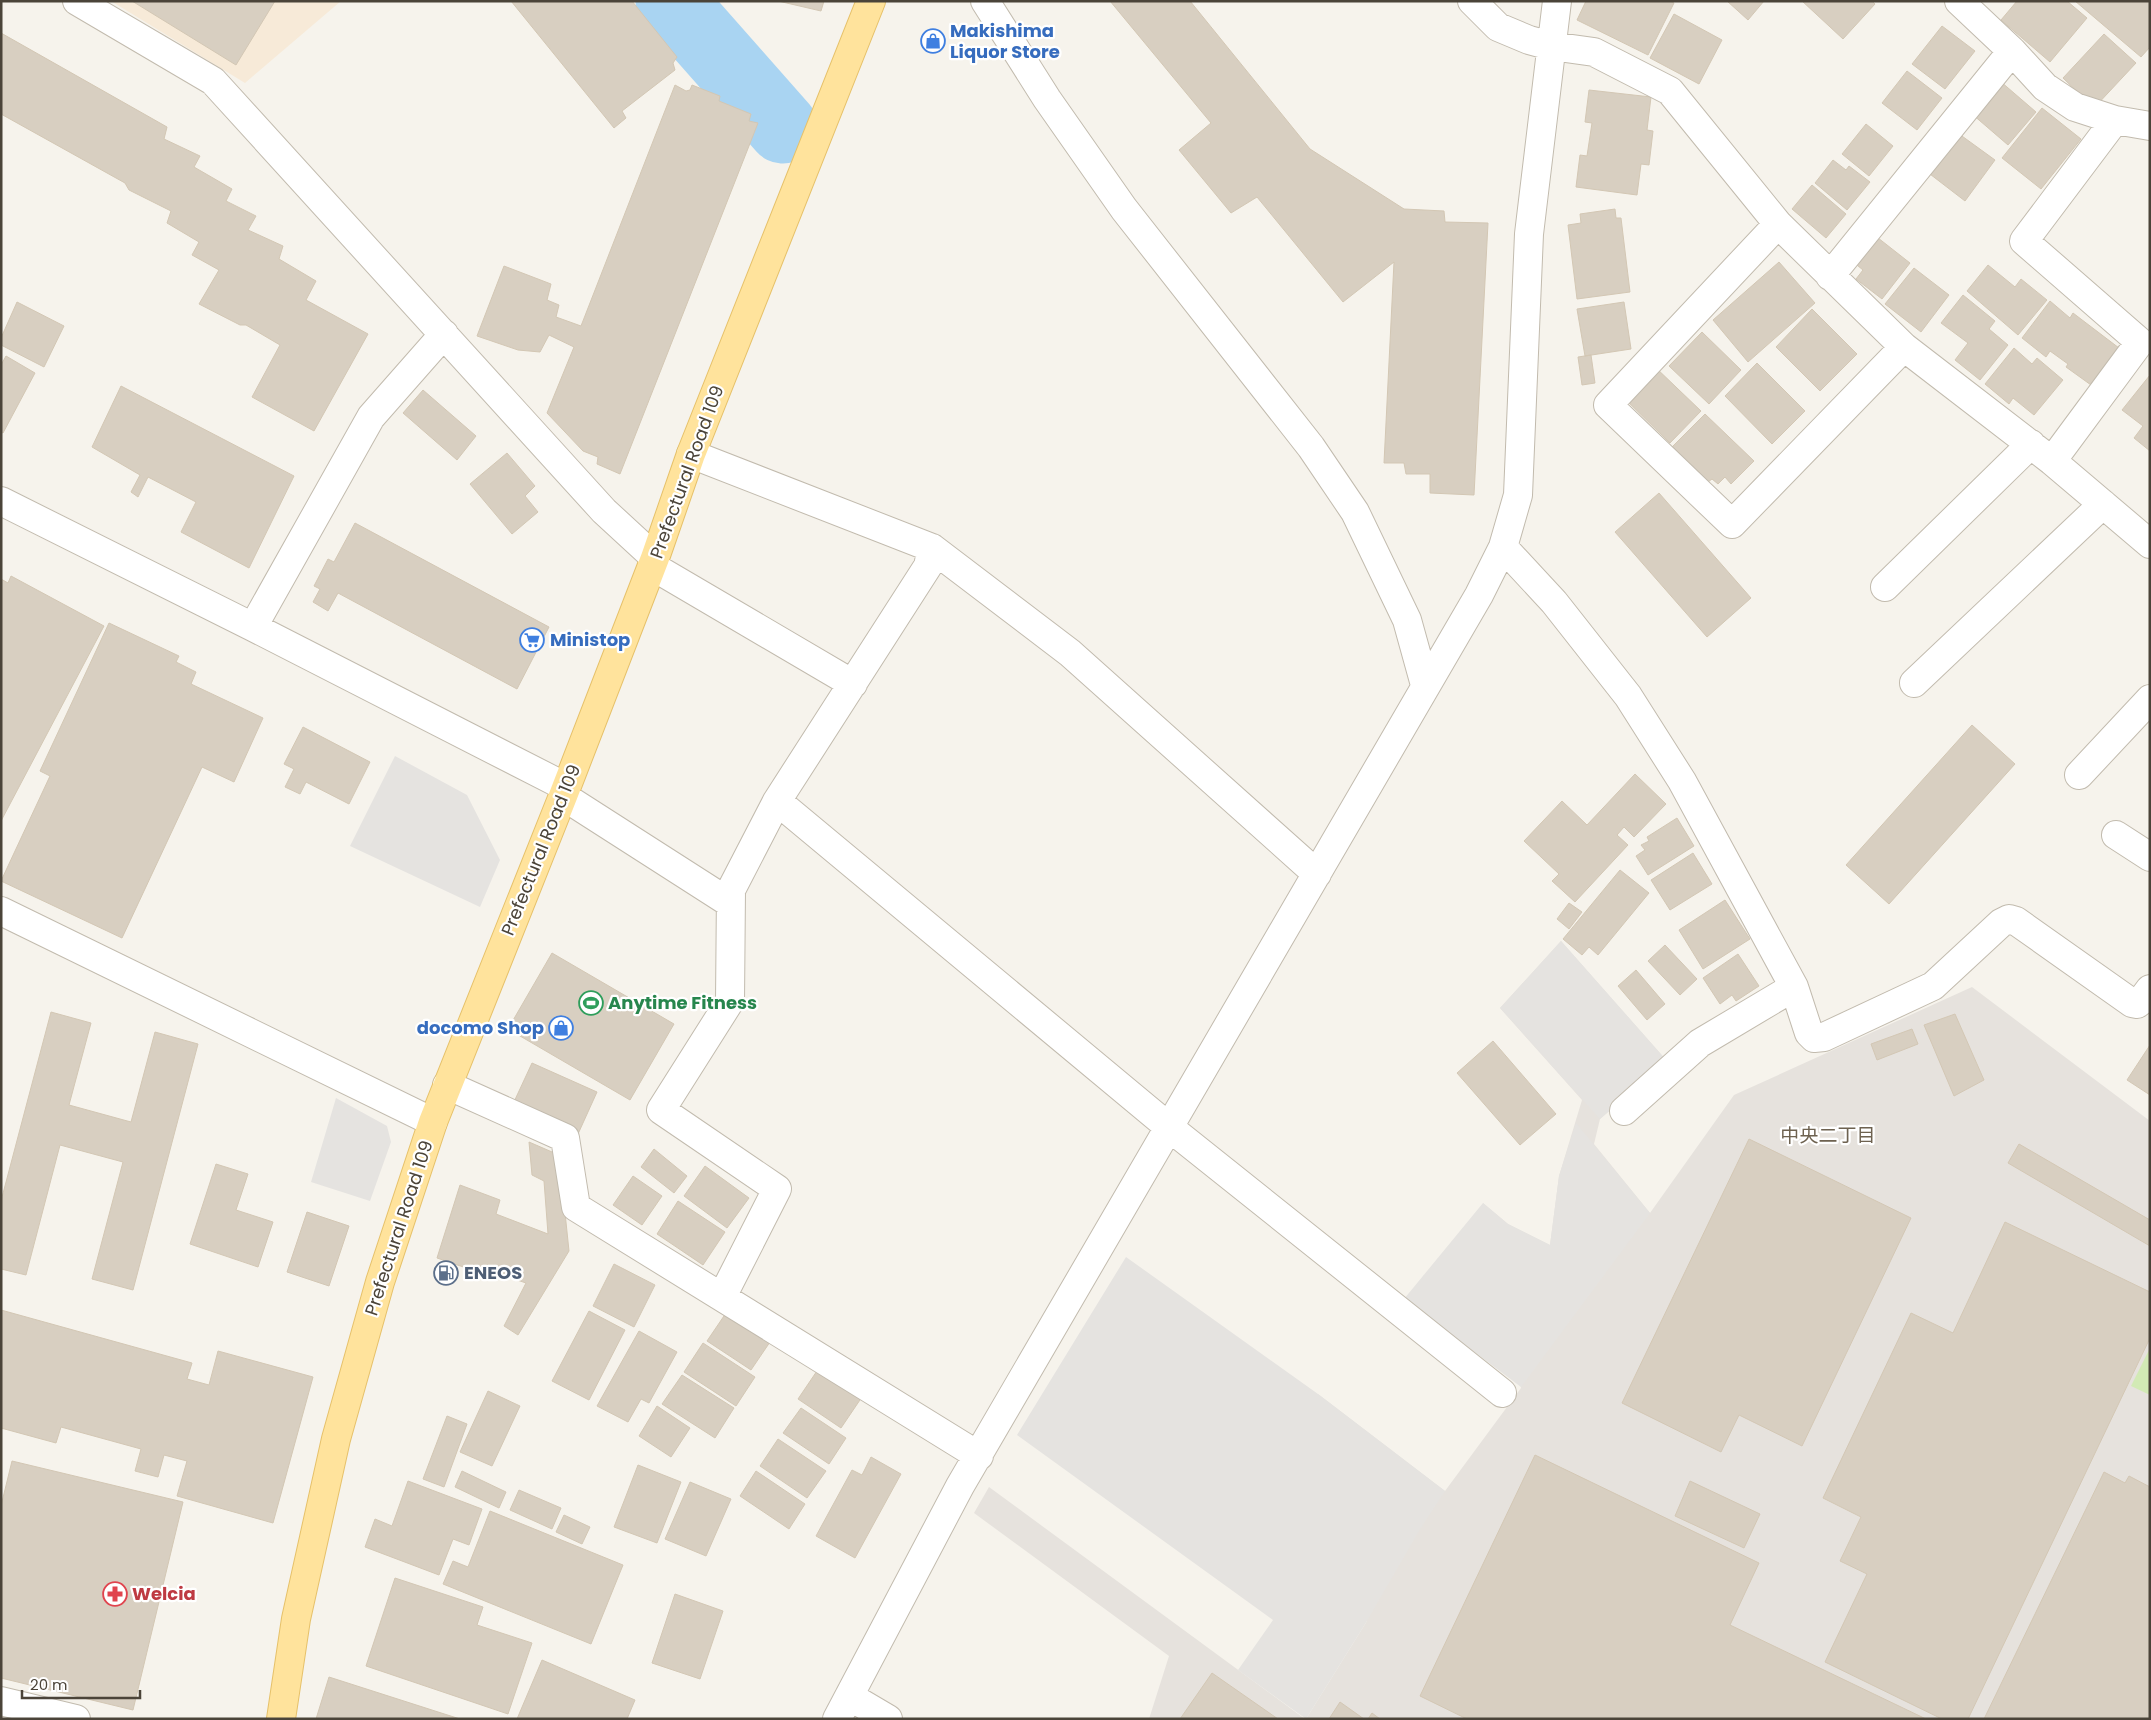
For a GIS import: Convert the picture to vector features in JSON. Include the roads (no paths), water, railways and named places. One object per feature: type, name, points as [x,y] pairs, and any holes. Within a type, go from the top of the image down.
[{"type":"main road","name":"Prefectural Road 109","points":[[281,1719],[296,1619],[336,1439],[380,1282],[433,1122],[565,792],[654,562],[692,454],[871,1]]},
{"type":"street","points":[[77,1],[213,81],[604,511],[654,562],[853,684]]},
{"type":"street","points":[[986,1],[1047,99],[1124,209],[1311,447],[1355,512],[1407,620],[1425,685]]},
{"type":"street","points":[[1472,1],[1498,27],[1529,40],[1551,46],[1594,52],[1670,91],[1778,224],[1904,347],[2031,444],[2150,544]]},
{"type":"street","points":[[888,1719],[843,1707],[960,1486],[1479,595],[1503,547],[1518,495],[1529,234],[1557,1]]},
{"type":"street","points":[[1959,1],[2012,51],[2045,87],[2074,107],[2115,120],[2150,126]]},
{"type":"street","points":[[1830,276],[2012,51]]},
{"type":"street","points":[[2052,461],[2140,342],[2024,241],[2115,120]]},
{"type":"street","points":[[1778,224],[1608,405],[1732,524],[1904,347]]},
{"type":"street","points":[[254,627],[371,417],[444,334]]},
{"type":"street","points":[[1885,587],[2031,444]]},
{"type":"street","points":[[692,454],[932,548],[1070,653],[1317,874]]},
{"type":"street","points":[[1,500],[254,627],[565,792],[730,903]]},
{"type":"street","points":[[1914,683],[2103,504]]},
{"type":"street","points":[[1503,547],[1554,602],[1628,696],[1682,781],[1794,987],[1809,1033],[1814,1038],[1824,1037],[1933,986],[2001,922],[2009,919],[2016,921],[2132,1002],[2137,1004],[2142,1001],[2150,989]]},
{"type":"street","points":[[722,1296],[777,1189],[661,1110],[730,1001],[730,890],[777,801],[928,566],[932,548]]},
{"type":"street","points":[[2079,775],[2150,699]]},
{"type":"street","points":[[777,801],[1170,1128],[1502,1393]]},
{"type":"street","points":[[2116,835],[2150,857]]},
{"type":"street","points":[[1,911],[433,1122]]},
{"type":"street","points":[[1624,1111],[1700,1043],[1794,987]]},
{"type":"street","points":[[447,1086],[565,1138],[576,1207],[978,1456]]},
{"type":"street","points":[[1,1701],[76,1719]]},
{"type":"waterway","points":[[671,1],[783,128]]},
{"type":"place","name":"Makishima Liquor Store","points":[[933,41]]},
{"type":"place","name":"Ministop","points":[[532,640]]},
{"type":"place","name":"Anytime Fitness","points":[[591,1003]]},
{"type":"place","name":"docomo Shop","points":[[561,1028]]},
{"type":"place","name":"ENEOS","points":[[446,1273]]},
{"type":"place","name":"Welcia","points":[[115,1594]]},
{"type":"district","name":"中央二丁目","points":[[1828,1135]]}]
